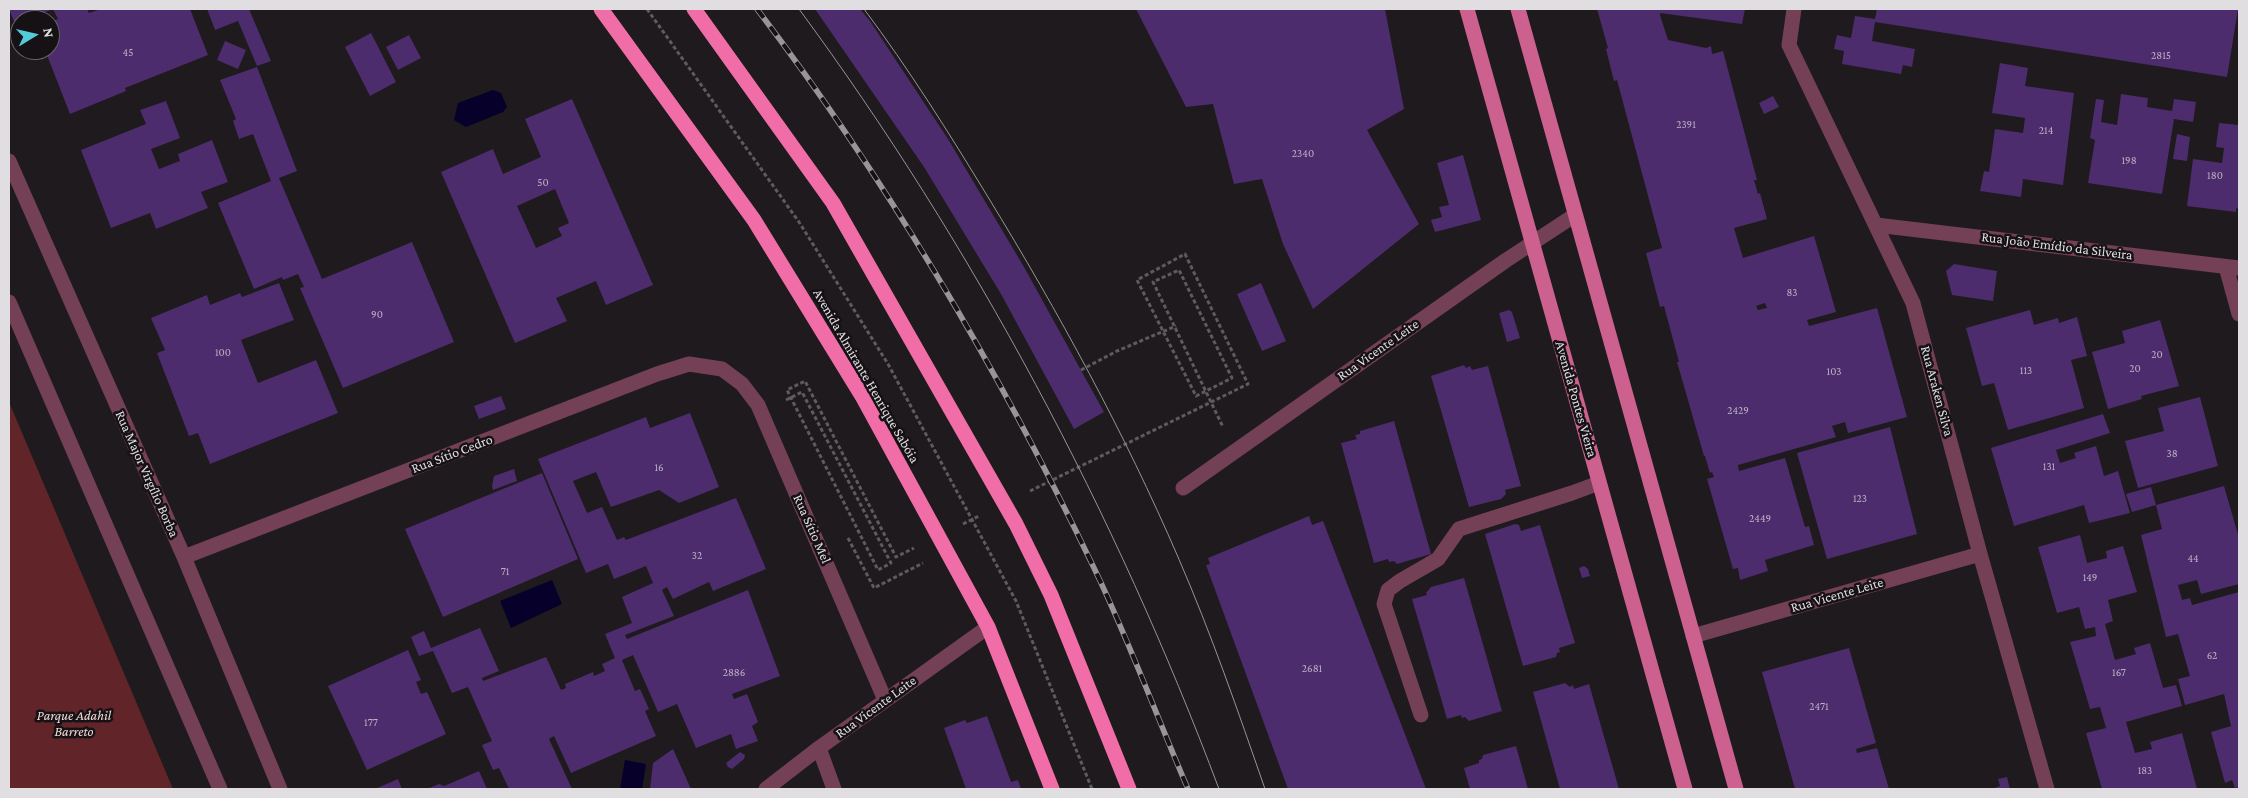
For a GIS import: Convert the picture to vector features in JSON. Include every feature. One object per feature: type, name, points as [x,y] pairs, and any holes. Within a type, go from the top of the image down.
[{"type":"highway","name":"Avenida Almirante Henrique Sabóia","points":[[601,9],[754,220],[862,396],[988,627],[1052,789]]},
{"type":"highway","points":[[694,9],[833,203],[1011,515],[1051,595],[1129,789]]},
{"type":"main road","name":"Avenida Pontes Vieira","points":[[1467,9],[1685,789]]},
{"type":"main road","points":[[1518,9],[1736,789]]},
{"type":"street","name":"Rua Araken Silva","points":[[1794,9],[1789,45],[1913,303],[1980,554],[2047,789]]},
{"type":"street","name":"Rua Major Virgílio Borba","points":[[9,161],[184,557],[280,789]]},
{"type":"street","name":"Rua Vicente Leite","points":[[1183,488],[1575,215]]},
{"type":"street","name":"Rua João Emídio da Silveira","points":[[1876,225],[2233,268]]},
{"type":"street","points":[[2233,268],[2239,314]]},
{"type":"street","points":[[9,302],[220,789]]},
{"type":"street","name":"Rua Sítio Cedro","points":[[184,557],[656,374],[689,364],[722,369]]},
{"type":"street","name":"Rua Sítio Mel","points":[[722,369],[742,384],[758,405],[885,700]]},
{"type":"street","points":[[1421,715],[1384,604],[1388,590],[1438,558],[1460,529],[1599,483]]},
{"type":"street","name":"Rua Vicente Leite","points":[[1693,636],[1980,554]]},
{"type":"street","name":"Rua Vicente Leite","points":[[766,789],[818,748],[988,627]]},
{"type":"street","points":[[818,748],[834,789]]},
{"type":"path","points":[[1028,492],[1248,384],[1185,254],[1137,280],[1196,396],[1232,378],[1180,270],[1153,282],[1176,326],[1234,451]]},
{"type":"path","points":[[1081,370],[1117,351],[1176,326]]},
{"type":"path","points":[[779,404],[802,392],[891,563],[878,570],[787,390],[805,381],[896,557],[922,544]]},
{"type":"path","points":[[957,527],[984,514]]},
{"type":"path","points":[[847,535],[874,588],[946,552]]},
{"type":"green space","name":"Parque Adahil Barreto","points":[[9,402],[173,789],[9,789]]},
{"type":"shaded area","points":[[493,90],[501,93],[507,107],[503,112],[466,127],[454,120],[458,103]]},
{"type":"shaded area","points":[[552,580],[562,604],[511,628],[500,601]]},
{"type":"shaded area","points":[[625,760],[646,764],[642,789],[620,789]]},
{"type":"building","points":[[9,9],[53,9],[10,10]]},
{"type":"building","points":[[87,9],[89,13],[101,9],[190,9],[208,55],[125,88],[126,91],[70,114],[49,60],[60,60],[60,10],[54,10]]},
{"type":"building","points":[[207,9],[249,9],[271,61],[257,66],[238,21],[215,30]]},
{"type":"building","points":[[815,9],[860,9],[870,21],[948,139],[1024,267],[1104,412],[1074,429],[1001,294],[924,167]]},
{"type":"building","points":[[1136,9],[1385,9],[1404,109],[1367,130],[1419,224],[1313,309],[1283,244],[1262,179],[1234,184],[1213,104],[1186,107]]},
{"type":"building","points":[[1597,9],[1745,9],[1742,24],[1660,13],[1668,40],[1706,48],[1711,46],[1712,54],[1723,51],[1757,180],[1754,180],[1758,194],[1760,193],[1767,219],[1734,228],[1743,258],[1814,236],[1836,312],[1807,320],[1809,326],[1877,308],[1907,417],[1848,433],[1845,422],[1832,426],[1836,437],[1738,465],[1739,471],[1785,458],[1805,527],[1809,526],[1814,545],[1765,560],[1768,571],[1740,580],[1738,568],[1733,569],[1707,479],[1714,477],[1712,472],[1710,473],[1704,456],[1677,362],[1679,362],[1664,306],[1660,307],[1646,253],[1662,248],[1617,80],[1614,81],[1606,49],[1608,48]],"holes":[[[1765,303],[1767,308],[1758,310],[1756,306]]]},
{"type":"building","points":[[1877,9],[2238,9],[2227,77],[1875,22],[1872,41],[1915,49],[1912,67],[1903,65],[1901,74],[1842,64],[1844,51],[1834,49],[1837,35],[1851,38],[1855,16],[1875,19]]},
{"type":"building","points":[[371,33],[396,82],[370,96],[345,47]]},
{"type":"building","points":[[409,35],[421,58],[398,70],[386,47]]},
{"type":"building","points":[[225,41],[246,50],[238,69],[217,60]]},
{"type":"building","points":[[2000,63],[2028,68],[2025,86],[2074,93],[2063,185],[2023,179],[2021,197],[1980,191],[1984,171],[1989,172],[1995,129],[2023,133],[2025,118],[1992,113]]},
{"type":"building","points":[[257,67],[297,171],[279,178],[322,279],[412,242],[454,342],[343,388],[300,288],[304,287],[298,274],[283,280],[282,277],[254,289],[218,203],[271,181],[253,134],[239,139],[233,121],[236,119],[220,80]]},
{"type":"building","points":[[2121,94],[2148,98],[2147,107],[2172,111],[2174,99],[2196,102],[2193,122],[2174,119],[2162,194],[2088,183],[2095,140],[2090,138],[2096,99],[2104,100],[2101,122],[2117,125]]},
{"type":"building","points":[[1773,96],[1779,107],[1764,114],[1759,103]]},
{"type":"building","points":[[572,99],[653,285],[606,305],[596,281],[556,298],[567,321],[515,343],[441,172],[493,149],[503,174],[541,157],[525,119]],"holes":[[[555,189],[569,223],[558,228],[562,236],[536,248],[517,206]]]},
{"type":"building","points":[[166,101],[180,138],[151,149],[159,169],[180,161],[178,154],[212,140],[228,182],[201,192],[208,208],[156,229],[150,213],[111,228],[81,150],[146,124],[140,110]]},
{"type":"building","points":[[2219,123],[2239,125],[2239,209],[2236,208],[2236,212],[2187,206],[2193,159],[2222,163],[2224,148],[2216,147]]},
{"type":"building","points":[[2177,134],[2190,137],[2187,161],[2173,159]]},
{"type":"building","points":[[1463,155],[1481,220],[1435,232],[1431,220],[1442,217],[1439,207],[1449,205],[1437,163]]},
{"type":"building","points":[[1954,264],[1997,271],[1993,301],[1952,295],[1946,271]]},
{"type":"building","points":[[279,283],[294,320],[241,340],[258,383],[316,360],[338,413],[210,464],[198,433],[189,436],[157,353],[165,350],[151,318],[207,295],[210,305],[240,293],[242,297]]},
{"type":"building","points":[[1261,283],[1286,341],[1262,351],[1237,294]]},
{"type":"building","points":[[1509,310],[1512,312],[1520,338],[1507,342],[1499,313]]},
{"type":"building","points":[[2030,310],[2034,325],[2058,318],[2059,323],[2077,317],[2087,356],[2071,360],[2084,408],[2008,430],[1994,383],[1982,386],[1966,328]]},
{"type":"building","points":[[2160,320],[2179,386],[2141,396],[2142,399],[2108,409],[2092,352],[2125,343],[2122,331]]},
{"type":"building","points":[[1464,365],[1466,368],[1470,366],[1472,370],[1488,366],[1521,486],[1505,490],[1506,494],[1501,499],[1469,507],[1431,376]]},
{"type":"building","points":[[501,396],[506,409],[479,419],[474,406]]},
{"type":"building","points":[[2200,397],[2218,466],[2138,488],[2125,441],[2164,431],[2158,408]]},
{"type":"building","points":[[690,413],[719,487],[679,503],[659,490],[611,507],[596,472],[573,481],[587,513],[602,507],[617,540],[624,537],[626,540],[736,498],[766,569],[713,591],[709,582],[673,599],[667,587],[662,590],[674,616],[625,635],[627,639],[748,590],[780,676],[732,694],[734,699],[747,694],[758,722],[752,726],[758,741],[736,749],[731,734],[696,748],[677,704],[658,712],[633,655],[622,660],[635,691],[640,689],[649,709],[645,711],[656,736],[571,773],[554,736],[549,739],[572,789],[509,789],[499,768],[493,770],[482,745],[492,741],[468,687],[452,693],[433,651],[419,656],[411,637],[424,631],[431,648],[480,628],[499,671],[482,678],[483,681],[546,657],[561,690],[566,688],[565,684],[593,672],[594,676],[605,671],[602,664],[615,658],[605,634],[632,623],[622,597],[653,583],[646,566],[614,579],[608,564],[586,573],[538,459],[646,417],[650,428]]},
{"type":"building","points":[[2103,414],[2110,433],[2056,450],[2060,463],[2076,458],[2074,453],[2096,446],[2104,476],[2118,471],[2130,513],[2089,523],[2084,505],[2014,526],[1991,448]]},
{"type":"building","points":[[1394,421],[1431,554],[1397,564],[1394,561],[1389,562],[1388,559],[1374,563],[1341,443],[1357,439],[1355,435],[1360,434],[1360,431]]},
{"type":"building","points":[[1890,427],[1917,534],[1827,559],[1797,453]]},
{"type":"building","points":[[514,469],[517,481],[493,490],[494,476]]},
{"type":"building","points":[[542,473],[578,559],[443,617],[405,529]]},
{"type":"building","points":[[2224,486],[2239,538],[2239,584],[2201,594],[2197,580],[2178,585],[2182,600],[2190,598],[2192,605],[2239,592],[2239,787],[2235,788],[2232,780],[2225,783],[2211,732],[2231,726],[2224,694],[2185,705],[2178,679],[2190,676],[2178,634],[2166,637],[2141,535],[2162,529],[2156,505]]},
{"type":"building","points":[[2151,487],[2156,505],[2132,512],[2126,494]]},
{"type":"building","points":[[1309,516],[1312,525],[1323,521],[1426,789],[1288,789],[1206,565],[1210,564],[1208,558]]},
{"type":"building","points":[[1515,524],[1519,525],[1521,531],[1540,525],[1575,643],[1559,648],[1560,652],[1557,653],[1556,657],[1523,666],[1485,534]]},
{"type":"building","points":[[2080,535],[2087,563],[2107,558],[2106,551],[2123,546],[2137,592],[2108,600],[2113,621],[2105,624],[2115,660],[2136,654],[2134,648],[2150,643],[2163,688],[2176,685],[2182,706],[2126,722],[2135,753],[2152,749],[2150,742],[2182,733],[2197,789],[2102,789],[2086,733],[2106,728],[2100,707],[2090,709],[2070,642],[2096,636],[2095,627],[2085,629],[2079,607],[2057,613],[2038,547]]},
{"type":"building","points":[[1584,566],[1588,569],[1590,576],[1582,578],[1579,568]]},
{"type":"building","points":[[1464,578],[1502,711],[1469,721],[1465,717],[1462,718],[1461,715],[1447,719],[1412,599],[1427,595],[1426,593],[1431,587]]},
{"type":"building","points":[[1849,648],[1876,743],[1856,749],[1857,753],[1877,748],[1889,789],[1795,789],[1762,672]]},
{"type":"building","points":[[408,650],[421,680],[416,682],[421,694],[427,692],[446,734],[367,770],[328,686]]},
{"type":"building","points":[[1565,683],[1570,687],[1573,685],[1574,689],[1589,684],[1619,789],[1560,789],[1533,692]]},
{"type":"building","points":[[987,716],[1011,782],[1018,780],[1021,789],[966,789],[944,728],[965,720],[967,723]]},
{"type":"building","points":[[1516,746],[1528,789],[1470,789],[1464,768],[1479,763],[1483,755]]},
{"type":"building","points":[[673,749],[691,789],[650,789],[653,763]]},
{"type":"building","points":[[740,752],[745,755],[744,759],[732,769],[728,767],[726,763]]},
{"type":"building","points":[[479,771],[487,789],[427,789],[439,784],[444,786]]},
{"type":"building","points":[[2007,777],[2010,789],[1992,789],[2000,786],[1998,779]]},
{"type":"building","points":[[398,779],[402,789],[375,789]]},
{"type":"tram line","points":[[799,9],[863,99],[924,192],[1036,384],[1087,484],[1134,584],[1179,686],[1219,789]]},
{"type":"tram line","points":[[864,9],[897,55],[988,197],[1065,329],[1113,419],[1157,510],[1202,614],[1265,789]]},
{"type":"railway","points":[[757,9],[806,75],[897,211],[940,280],[1021,423],[1095,570],[1188,789]]}]
